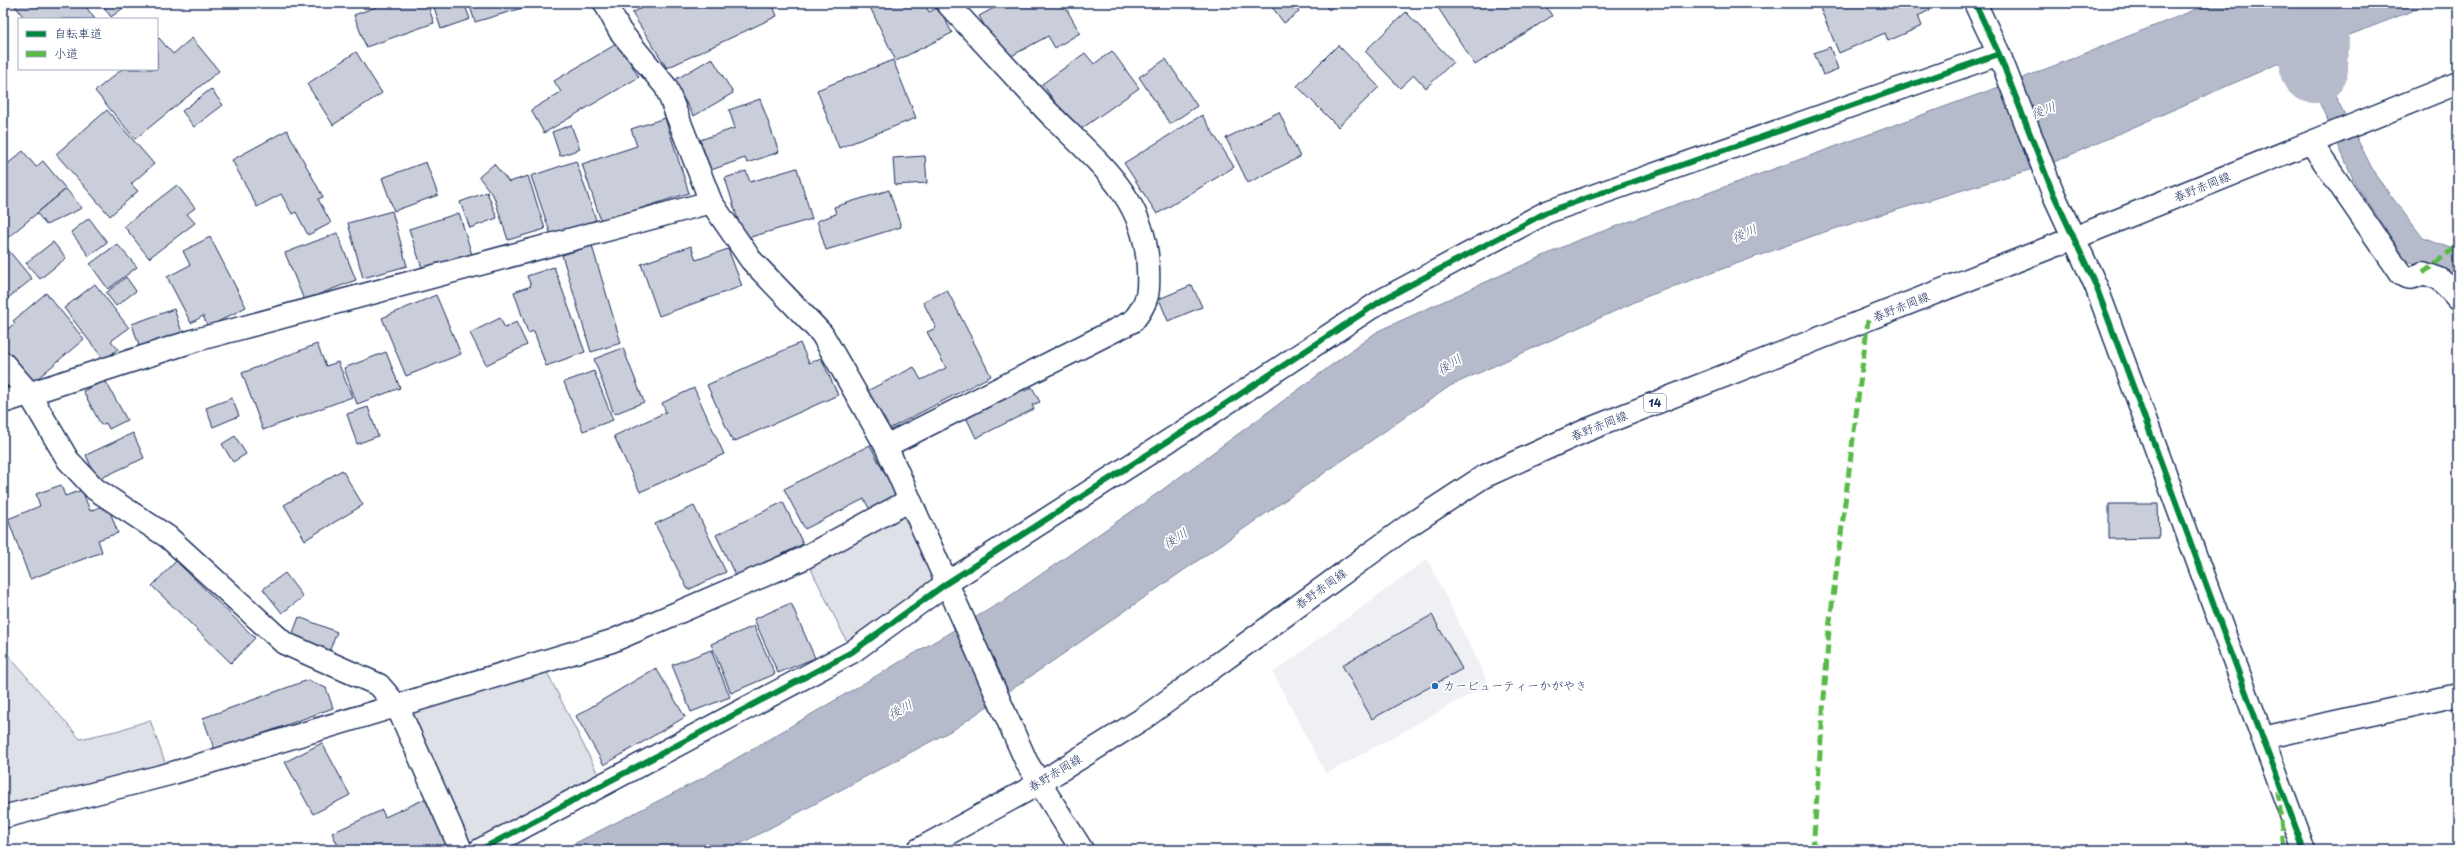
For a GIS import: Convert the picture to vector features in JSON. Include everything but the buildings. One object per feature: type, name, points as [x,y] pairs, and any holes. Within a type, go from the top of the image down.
[{"type":"street","points":[[605,3],[620,31],[666,87],[711,202],[751,260],[822,334],[886,446],[1027,763],[1082,850]]},
{"type":"street","points":[[886,446],[1133,321],[1146,305],[1149,288],[1148,248],[1142,228],[1128,197],[1105,169],[1048,111],[947,3]]},
{"type":"street","points":[[1975,3],[2002,62],[2052,193],[2096,286],[2304,850]]},
{"type":"street","points":[[480,850],[852,652],[947,583],[1195,424],[1384,299],[1547,212],[2002,62]]},
{"type":"street","name":"春野赤岡線","points":[[918,850],[1040,783],[1144,718],[1408,526],[1483,477],[1587,430],[2074,238],[2458,83]]},
{"type":"street","points":[[2311,142],[2401,274],[2406,278],[2414,278],[2423,273],[2440,279],[2458,299]]},
{"type":"street","points":[[3,402],[28,392],[196,340],[711,202]]},
{"type":"street","points":[[3,364],[28,392],[68,460],[95,489],[168,537],[284,643],[379,685],[397,706],[462,850]]},
{"type":"street","points":[[3,817],[173,773],[612,641],[802,559],[910,500]]},
{"type":"street","points":[[2262,738],[2458,695]]},
{"type":"shaded area","points":[[910,500],[947,583],[852,652],[805,557]]},
{"type":"shaded area","points":[[1427,559],[1489,684],[1326,774],[1273,673]]},
{"type":"shaded area","points":[[3,649],[80,739],[116,731],[150,720],[167,768],[3,809]]},
{"type":"shaded area","points":[[542,662],[603,784],[461,850],[397,706]]},
{"type":"water","name":"後川","points":[[2212,3],[2433,3],[2300,54],[2052,163],[1821,233],[1648,296],[1450,386],[956,728],[729,850],[562,850],[703,778],[1000,603],[1158,493],[1378,331],[1576,241],[2018,80]]},
{"type":"water","points":[[2320,66],[2376,176],[2423,238],[2458,251],[2458,286],[2447,276],[2407,261],[2355,183],[2306,72]]},
{"type":"waterway","points":[[2314,69],[2316,8]]},
{"type":"marked path","points":[[2423,273],[2458,245]]},
{"type":"marked path","points":[[1813,850],[1829,629],[1868,320]]},
{"type":"marked path","points":[[2278,791],[2284,850]]},
{"type":"cycle path","points":[[1975,3],[1999,54],[2053,193],[2096,286],[2304,850]]},
{"type":"cycle path","points":[[480,850],[852,652],[947,583],[1195,424],[1384,299],[1547,212],[1999,54]]},
{"type":"place","name":"カービューティーかがやき","points":[[1435,686]]}]
